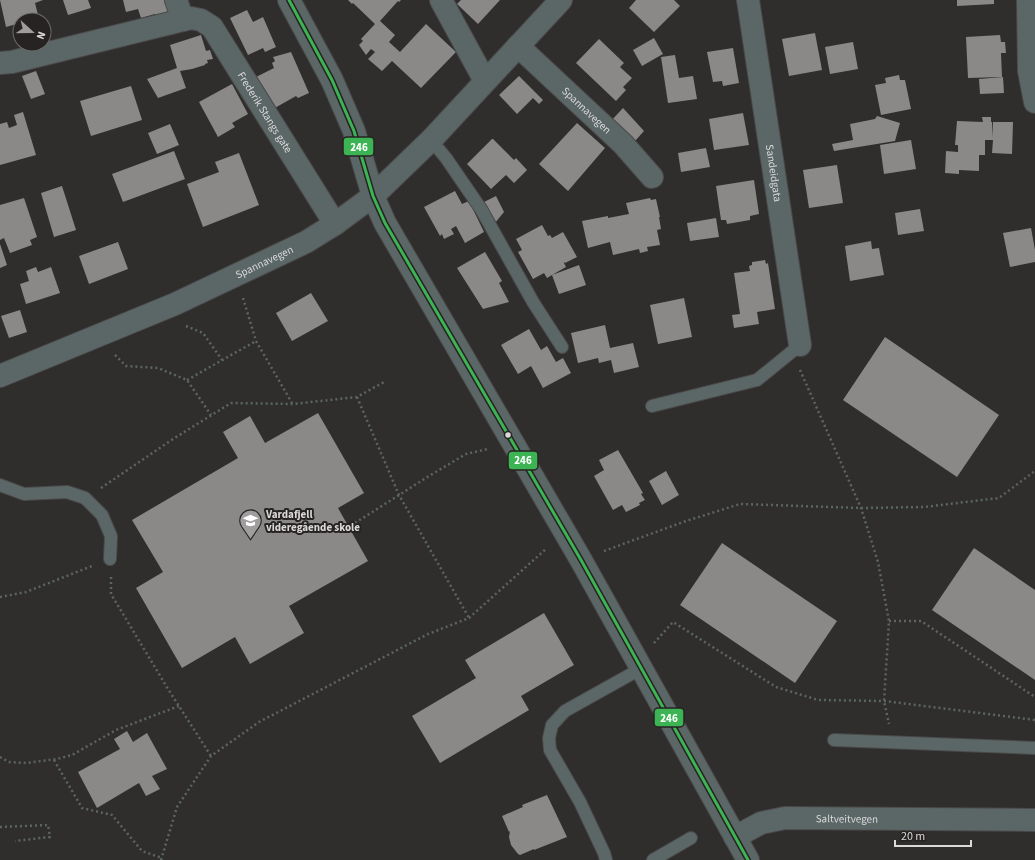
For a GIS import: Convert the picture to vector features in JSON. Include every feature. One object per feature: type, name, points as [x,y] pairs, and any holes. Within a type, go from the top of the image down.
[{"type":"street","points":[[176,0],[183,20]]},
{"type":"street","points":[[289,0],[332,80],[354,131],[373,196],[385,223],[581,560],[748,860]]},
{"type":"street","points":[[441,0],[485,81]]},
{"type":"street","name":"Spannavegen","points":[[0,376],[175,304],[306,242],[335,224],[373,196],[431,140],[561,0]]},
{"type":"street","name":"Sandeidgata","points":[[748,0],[800,345]]},
{"type":"street","points":[[1028,0],[1029,71],[1035,102]]},
{"type":"street","name":"Frederik Stangs gate","points":[[0,63],[12,62],[191,18],[201,20],[212,28],[335,224]]},
{"type":"street","name":"Spannavegen","points":[[518,46],[623,144],[652,177]]},
{"type":"street","name":"Saltveitvegen","points":[[735,837],[761,823],[785,818],[1035,820]]},
{"type":"lane","points":[[431,140],[446,158],[481,209],[533,302],[562,347]]},
{"type":"lane","points":[[652,406],[757,380],[800,345]]},
{"type":"lane","points":[[0,485],[24,494],[67,492],[85,498],[102,515],[111,536],[110,559]]},
{"type":"lane","points":[[606,860],[604,852],[580,802],[550,750],[549,738],[552,725],[565,711],[638,661]]},
{"type":"lane","points":[[834,740],[1035,748]]},
{"type":"lane","points":[[653,860],[691,838]]},
{"type":"path","points":[[236,275],[256,341],[293,404]]},
{"type":"path","points":[[175,304],[181,324],[203,333],[222,360]]},
{"type":"path","points":[[100,336],[108,349],[126,366],[158,368],[187,380],[211,415]]},
{"type":"path","points":[[187,380],[256,341]]},
{"type":"path","points":[[800,345],[800,371],[860,508],[878,562],[889,621],[884,702],[893,742]]},
{"type":"path","points":[[85,498],[173,439],[232,403],[293,404],[357,397],[386,382]]},
{"type":"path","points":[[357,397],[399,495],[469,618]]},
{"type":"path","points":[[355,523],[466,454],[487,449]]},
{"type":"path","points":[[581,560],[686,521],[740,504],[860,508],[924,507],[999,498],[1035,470]]},
{"type":"path","points":[[54,760],[82,808],[112,815],[142,851],[161,859],[177,807],[211,756],[259,722],[428,634],[469,618],[516,577],[564,531]]},
{"type":"path","points":[[0,597],[26,592],[110,559],[111,594],[211,756]]},
{"type":"path","points":[[889,621],[921,621],[1035,697]]},
{"type":"path","points":[[638,661],[673,622],[776,687],[818,700],[884,702],[1035,720]]},
{"type":"path","points":[[0,757],[9,762],[26,763],[54,760],[72,755],[116,730],[179,706]]},
{"type":"path","points":[[0,827],[48,825],[50,837],[15,841]]},
{"type":"building","points":[[0,0],[43,0],[35,3],[37,12],[12,12],[12,25],[6,27]]},
{"type":"building","points":[[63,0],[88,0],[91,8],[68,15]]},
{"type":"building","points":[[123,0],[167,0],[170,10],[167,11],[168,15],[156,18],[155,14],[141,18],[138,9],[126,12]]},
{"type":"building","points":[[348,0],[401,0],[399,2],[398,1],[380,21],[395,35],[389,42],[400,52],[426,24],[456,52],[421,88],[392,61],[382,71],[368,59],[375,52],[371,49],[366,55],[359,45],[363,41],[361,39],[375,24]]},
{"type":"building","points":[[461,0],[500,0],[478,24],[457,4]]},
{"type":"building","points":[[636,0],[674,0],[680,6],[654,32],[629,8]]},
{"type":"building","points":[[957,0],[994,0],[994,4],[957,6]]},
{"type":"building","points":[[247,10],[253,22],[263,17],[276,47],[265,52],[263,48],[248,55],[230,18]]},
{"type":"building","points":[[815,33],[822,70],[789,76],[782,39]]},
{"type":"building","points":[[201,35],[206,51],[210,50],[213,59],[207,60],[208,63],[205,65],[180,71],[186,88],[158,98],[147,79],[177,68],[170,45]]},
{"type":"building","points":[[1000,35],[1001,42],[1005,42],[1006,53],[1001,53],[1002,77],[968,78],[966,37]]},
{"type":"building","points":[[654,38],[663,54],[642,66],[633,50]]},
{"type":"building","points":[[599,39],[624,63],[620,67],[632,78],[623,87],[626,90],[616,101],[576,63]]},
{"type":"building","points":[[853,42],[858,69],[830,74],[825,47]]},
{"type":"building","points":[[733,48],[739,83],[723,86],[722,81],[713,82],[707,52]]},
{"type":"building","points":[[291,52],[309,93],[298,98],[296,96],[273,109],[256,77],[274,68],[272,63],[275,61],[273,57]]},
{"type":"building","points":[[675,55],[679,78],[693,76],[697,99],[668,103],[661,57]]},
{"type":"building","points":[[36,71],[45,94],[31,99],[22,76]]},
{"type":"building","points":[[899,75],[900,80],[905,80],[911,109],[881,115],[875,85],[886,83],[885,78]]},
{"type":"building","points":[[519,76],[543,100],[539,104],[533,98],[517,114],[499,95]]},
{"type":"building","points":[[1003,77],[1004,93],[980,94],[979,79]]},
{"type":"building","points":[[232,84],[248,114],[232,123],[235,127],[218,137],[199,102]]},
{"type":"building","points":[[131,86],[142,120],[91,136],[80,101]]},
{"type":"building","points":[[623,108],[644,131],[635,141],[611,121]]},
{"type":"building","points":[[23,112],[36,155],[0,165],[0,124],[7,122],[9,128],[17,125],[14,115]]},
{"type":"building","points":[[743,113],[749,145],[714,150],[709,119]]},
{"type":"building","points":[[877,116],[900,123],[895,141],[834,151],[832,144],[853,140],[850,124],[875,119]]},
{"type":"building","points":[[982,117],[991,117],[992,138],[993,122],[1013,122],[1012,154],[992,153],[993,140],[985,140],[985,155],[979,155],[979,171],[959,170],[959,174],[945,173],[946,151],[958,152],[958,145],[955,145],[957,121],[983,122]]},
{"type":"building","points":[[577,123],[605,148],[568,191],[539,164]]},
{"type":"building","points":[[170,124],[179,145],[157,154],[148,133]]},
{"type":"building","points":[[492,139],[514,160],[516,158],[527,170],[514,183],[506,175],[491,189],[467,164]]},
{"type":"building","points":[[911,140],[916,169],[884,174],[880,145]]},
{"type":"building","points":[[706,148],[710,167],[681,172],[678,153]]},
{"type":"building","points":[[174,151],[185,179],[123,202],[112,174]]},
{"type":"building","points":[[239,153],[259,205],[203,227],[187,184],[219,172],[215,162]]},
{"type":"building","points":[[837,165],[843,203],[809,208],[803,170]]},
{"type":"building","points":[[754,180],[759,214],[750,216],[750,220],[727,224],[726,220],[721,220],[716,186]]},
{"type":"building","points":[[62,186],[76,230],[54,237],[41,193]]},
{"type":"building","points":[[455,191],[462,204],[469,201],[484,232],[465,243],[456,226],[451,229],[454,234],[444,239],[442,234],[440,236],[424,207]]},
{"type":"building","points":[[496,196],[504,212],[495,223],[484,202]]},
{"type":"building","points":[[24,198],[37,237],[30,240],[32,245],[10,253],[4,238],[0,240],[0,205]]},
{"type":"building","points":[[650,198],[651,200],[656,199],[660,217],[661,229],[657,230],[660,245],[647,247],[648,251],[640,253],[639,249],[613,255],[610,242],[588,248],[582,221],[629,214],[626,203]]},
{"type":"building","points":[[920,209],[924,231],[898,235],[895,213]]},
{"type":"building","points":[[716,218],[719,237],[690,241],[687,223]]},
{"type":"building","points":[[542,225],[548,236],[550,235],[552,238],[563,232],[577,257],[565,262],[564,263],[566,267],[547,278],[544,273],[533,279],[518,252],[522,250],[516,239]]},
{"type":"building","points":[[1031,228],[1035,250],[1035,262],[1010,267],[1003,233]]},
{"type":"building","points":[[871,241],[872,249],[879,248],[884,275],[850,281],[845,246]]},
{"type":"building","points":[[118,242],[128,269],[89,284],[79,256]]},
{"type":"building","points":[[0,244],[7,265],[0,268]]},
{"type":"building","points":[[485,252],[502,281],[499,283],[509,302],[483,309],[457,268]]},
{"type":"building","points":[[765,260],[766,264],[768,263],[775,309],[757,312],[759,324],[734,328],[732,315],[740,314],[734,273],[750,271],[749,266],[752,265],[752,262]]},
{"type":"building","points":[[579,265],[586,285],[559,294],[552,275]]},
{"type":"building","points":[[36,267],[38,272],[51,267],[60,293],[26,304],[20,284],[29,281],[26,271]]},
{"type":"building","points":[[311,293],[328,321],[292,341],[276,313]]},
{"type":"building","points":[[684,298],[692,337],[658,344],[650,305]]},
{"type":"building","points":[[20,310],[27,332],[9,338],[1,316]]},
{"type":"building","points":[[605,325],[610,348],[633,343],[639,367],[614,373],[611,360],[599,363],[598,358],[578,363],[571,333]]},
{"type":"building","points":[[529,329],[541,350],[547,346],[556,362],[563,358],[571,373],[543,388],[531,366],[518,374],[501,345]]},
{"type":"building","points":[[885,337],[999,415],[957,477],[843,400]]},
{"type":"building","name":"Vardafjell videregående skole","points":[[318,413],[364,493],[338,508],[368,561],[289,606],[304,633],[250,664],[235,637],[182,668],[136,588],[163,572],[132,520],[238,458],[223,432],[250,416],[265,443]]},
{"type":"building","points":[[618,450],[643,493],[641,494],[645,500],[639,503],[640,505],[626,512],[622,505],[613,510],[594,476],[604,470],[599,460]]},
{"type":"building","points":[[666,471],[679,495],[662,505],[649,481]]},
{"type":"building","points":[[722,543],[837,621],[795,683],[680,605]]},
{"type":"building","points":[[974,548],[1035,590],[1035,680],[932,610]]},
{"type":"building","points":[[544,613],[574,665],[521,696],[529,710],[440,763],[412,716],[476,678],[465,660]]},
{"type":"building","points":[[127,731],[133,742],[147,733],[167,769],[152,776],[160,789],[146,796],[139,783],[97,808],[78,772],[120,749],[114,739]]},
{"type":"building","points":[[547,795],[567,837],[520,855],[511,845],[509,837],[510,831],[509,832],[502,816],[523,807],[522,805]]},
{"type":"transit line","name":"246","points":[[289,0],[332,80],[354,131],[373,196],[385,223],[581,560],[748,860]]},
{"type":"place","name":"Vardafjell videregående skole","points":[[250,540]]}]
